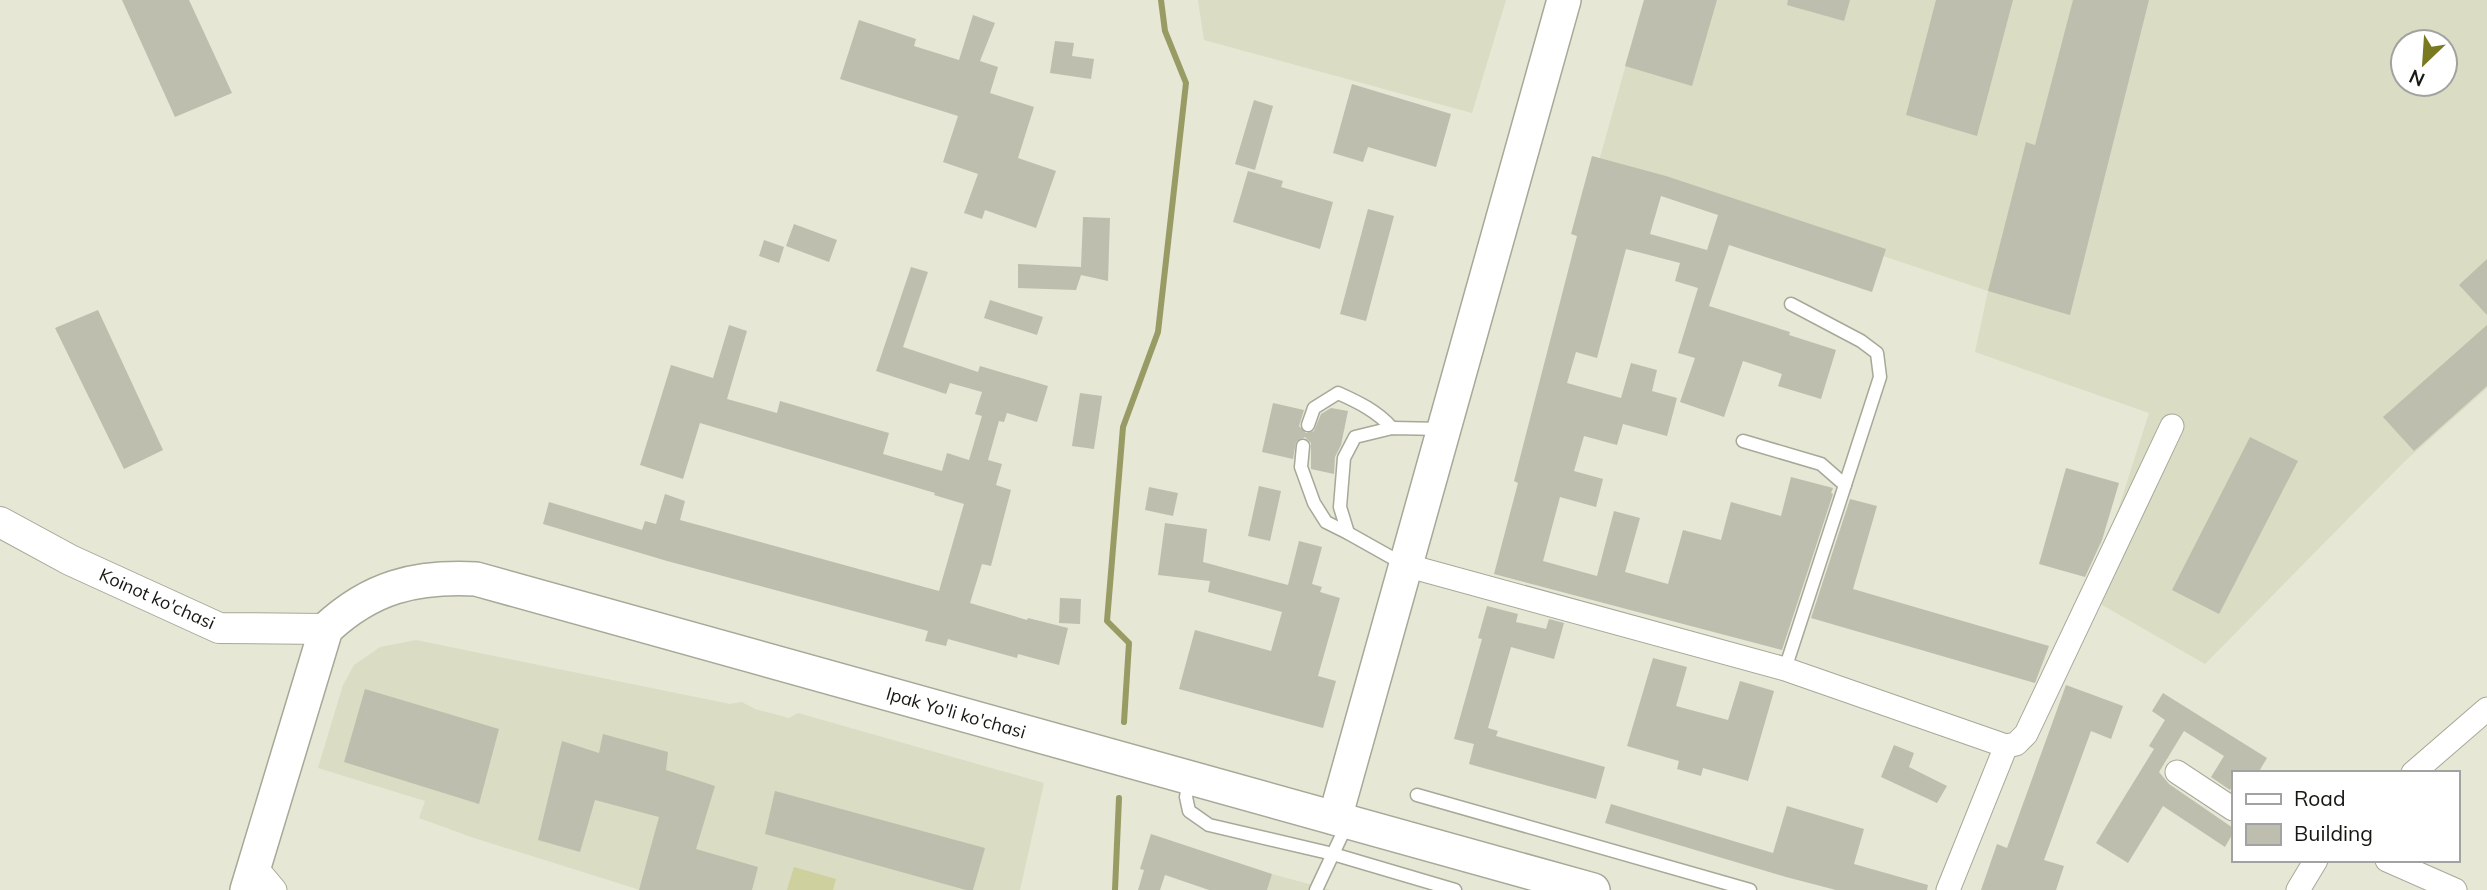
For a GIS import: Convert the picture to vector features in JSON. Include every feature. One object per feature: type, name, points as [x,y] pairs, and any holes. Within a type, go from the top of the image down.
[{"type":"main road","points":[[1341,820],[1405,565],[1564,0]]},
{"type":"main road","name":"Ipak Yo'li ko'chasi","points":[[326,629],[348,609],[373,595],[421,581],[476,579],[1593,890]]},
{"type":"main road","points":[[251,877],[326,629]]},
{"type":"street","points":[[1405,565],[1785,670],[2006,746],[2016,744],[2026,734],[2172,426]]},
{"type":"street","name":"Koinot ko'chasi","points":[[0,522],[70,560],[219,628],[326,629]]},
{"type":"street","points":[[2415,771],[2487,709]]},
{"type":"street","points":[[1948,890],[2006,746]]},
{"type":"street","points":[[2177,772],[2232,808]]},
{"type":"street","points":[[2298,890],[2312,862]]},
{"type":"street","points":[[2392,862],[2455,890]]},
{"type":"street","points":[[251,877],[275,890]]},
{"type":"lane","points":[[1785,670],[1880,377],[1877,353],[1861,341],[1791,304]]},
{"type":"lane","points":[[1308,425],[1314,408],[1338,393],[1361,404],[1392,428]]},
{"type":"lane","points":[[1348,533],[1340,507],[1344,458],[1355,437],[1392,428],[1444,429]]},
{"type":"lane","points":[[1743,441],[1821,464],[1845,485]]},
{"type":"lane","points":[[1303,446],[1301,467],[1314,503],[1326,522],[1405,565]]},
{"type":"lane","points":[[1190,778],[1186,797],[1189,811],[1209,825],[1333,854],[1455,890]]},
{"type":"lane","points":[[1417,795],[1750,890]]},
{"type":"lane","points":[[1316,890],[1333,854],[1341,820]]},
{"type":"shaded area","points":[[1198,0],[1506,0],[1472,113],[1204,40]]},
{"type":"shaded area","points":[[1644,0],[2487,0],[2487,388],[2404,462],[2205,664],[2090,598],[2149,413],[1975,352],[1988,291],[1599,161]]},
{"type":"shaded area","points":[[416,640],[730,704],[742,702],[755,709],[789,718],[798,713],[1044,783],[1020,890],[640,890],[419,818],[425,801],[318,768],[343,685],[354,665],[380,647]]},
{"type":"shaded area","points":[[1272,874],[1331,890],[1267,890]]},
{"type":"green space","points":[[794,867],[836,879],[833,890],[787,890]]},
{"type":"building","points":[[122,0],[189,0],[232,93],[175,117]]},
{"type":"building","points":[[1644,0],[1717,0],[1692,86],[1625,66]]},
{"type":"building","points":[[1788,0],[1850,0],[1844,21],[1787,5]]},
{"type":"building","points":[[1936,0],[2013,0],[1977,136],[1906,115]]},
{"type":"building","points":[[2073,0],[2149,0],[2070,315],[1988,291],[2026,142],[2035,145]]},
{"type":"building","points":[[973,15],[995,23],[980,61],[998,67],[990,93],[1034,107],[1018,158],[1056,171],[1036,228],[985,210],[982,219],[964,213],[978,174],[943,162],[958,116],[840,79],[859,20],[916,39],[914,46],[959,60]]},
{"type":"building","points":[[1055,41],[1074,43],[1072,56],[1094,59],[1091,79],[1050,73]]},
{"type":"building","points":[[1352,84],[1451,114],[1436,167],[1368,147],[1363,162],[1333,153]]},
{"type":"building","points":[[1254,100],[1273,106],[1255,170],[1235,164]]},
{"type":"building","points":[[1592,156],[1666,176],[1886,249],[1872,292],[1729,245],[1709,306],[1836,350],[1821,399],[1778,386],[1782,374],[1743,361],[1724,417],[1680,402],[1695,358],[1678,353],[1698,288],[1675,281],[1680,263],[1626,249],[1597,358],[1576,352],[1567,383],[1621,398],[1631,363],[1657,370],[1652,391],[1677,398],[1667,436],[1623,424],[1617,445],[1584,436],[1574,471],[1603,479],[1596,507],[1560,497],[1543,561],[1597,576],[1614,511],[1640,518],[1625,572],[1668,584],[1683,530],[1721,540],[1731,502],[1781,516],[1791,477],[1833,488],[1782,650],[1494,574],[1518,483],[1514,481],[1577,236],[1571,234]],"holes":[[[1661,196],[1718,215],[1707,250],[1650,234]]]},
{"type":"building","points":[[1248,171],[1283,181],[1281,187],[1333,202],[1320,249],[1233,222]]},
{"type":"building","points":[[1368,209],[1394,216],[1366,321],[1340,314]]},
{"type":"building","points":[[1083,217],[1110,218],[1108,281],[1081,275],[1076,290],[1018,288],[1018,264],[1081,267]]},
{"type":"building","points":[[794,224],[837,240],[829,262],[786,246]]},
{"type":"building","points":[[764,240],[784,247],[779,263],[759,256]]},
{"type":"building","points":[[2487,259],[2487,315],[2459,285]]},
{"type":"building","points":[[911,267],[928,272],[903,347],[978,372],[980,366],[1048,386],[1037,422],[1007,413],[1004,422],[999,421],[988,460],[1002,464],[996,485],[1011,490],[991,566],[982,564],[970,603],[1027,620],[1028,618],[1068,628],[1059,665],[1018,654],[1017,658],[948,639],[946,646],[925,641],[928,631],[667,561],[543,524],[549,502],[642,530],[645,521],[656,524],[665,494],[685,501],[680,520],[939,591],[964,504],[700,423],[683,479],[640,465],[671,365],[713,378],[729,325],[747,331],[727,399],[777,413],[780,401],[889,433],[883,454],[942,471],[947,453],[969,460],[982,416],[975,414],[982,392],[950,383],[946,394],[876,371]]},
{"type":"building","points":[[990,300],[1043,317],[1037,335],[984,318]]},
{"type":"building","points":[[98,310],[163,450],[124,469],[55,328]]},
{"type":"building","points":[[2487,325],[2487,386],[2414,451],[2383,417]]},
{"type":"building","points":[[1080,393],[1102,396],[1094,449],[1072,446]]},
{"type":"building","points":[[1273,403],[1304,410],[1299,426],[1306,433],[1314,431],[1321,414],[1331,408],[1348,411],[1341,445],[1335,457],[1334,474],[1311,469],[1311,443],[1305,437],[1296,442],[1293,459],[1262,452]]},
{"type":"building","points":[[2250,437],[2298,461],[2219,614],[2172,590]]},
{"type":"building","points":[[2066,468],[2119,483],[2102,540],[2085,577],[2039,564]]},
{"type":"building","points":[[1259,486],[1281,491],[1270,541],[1248,536]]},
{"type":"building","points":[[1149,487],[1178,493],[1173,516],[1145,510]]},
{"type":"building","points":[[1850,499],[1877,506],[1853,589],[2049,646],[2035,683],[1811,618]]},
{"type":"building","points":[[1165,523],[1207,529],[1203,562],[1288,585],[1299,541],[1322,547],[1312,584],[1322,587],[1320,592],[1340,598],[1318,676],[1336,681],[1323,728],[1179,689],[1195,630],[1271,651],[1282,612],[1208,592],[1210,581],[1158,575]]},
{"type":"building","points":[[1060,598],[1081,599],[1080,624],[1059,623]]},
{"type":"building","points":[[1487,606],[1518,614],[1516,622],[1546,629],[1549,619],[1564,623],[1554,659],[1511,647],[1488,728],[1498,731],[1496,736],[1605,767],[1596,799],[1469,764],[1474,744],[1454,739],[1482,639],[1478,638]]},
{"type":"building","points":[[1653,658],[1687,667],[1676,706],[1728,720],[1740,681],[1774,691],[1748,781],[1703,768],[1701,776],[1677,769],[1679,761],[1627,746]]},
{"type":"building","points":[[2066,685],[2123,706],[2111,739],[2091,731],[2044,860],[2064,866],[2056,890],[1981,890],[1997,844],[2007,848]]},
{"type":"building","points":[[365,689],[499,729],[479,804],[344,762]]},
{"type":"building","points":[[2163,693],[2267,758],[2259,771],[2232,771],[2230,790],[2211,777],[2224,756],[2184,731],[2159,772],[2169,784],[2232,827],[2232,835],[2225,847],[2163,806],[2128,863],[2096,843],[2154,749],[2149,746],[2165,720],[2152,711]]},
{"type":"building","points":[[603,734],[668,752],[666,770],[715,786],[696,849],[758,867],[752,890],[639,890],[659,817],[595,800],[580,852],[538,840],[562,741],[599,753]]},
{"type":"building","points":[[1894,745],[1914,753],[1909,767],[1947,786],[1937,803],[1881,777]]},
{"type":"building","points":[[775,791],[985,848],[973,890],[765,834]]},
{"type":"building","points":[[1611,804],[1773,853],[1787,806],[1864,829],[1854,864],[1928,885],[1927,890],[1836,890],[1786,877],[1605,823]]},
{"type":"building","points":[[1151,834],[1272,874],[1267,890],[1209,890],[1165,875],[1160,890],[1138,890],[1144,870],[1140,869]]},
{"type":"waterway","points":[[1124,722],[1129,643],[1107,621],[1123,427],[1158,332],[1186,83],[1165,31],[1161,0]]},
{"type":"waterway","points":[[1115,890],[1119,798]]}]
